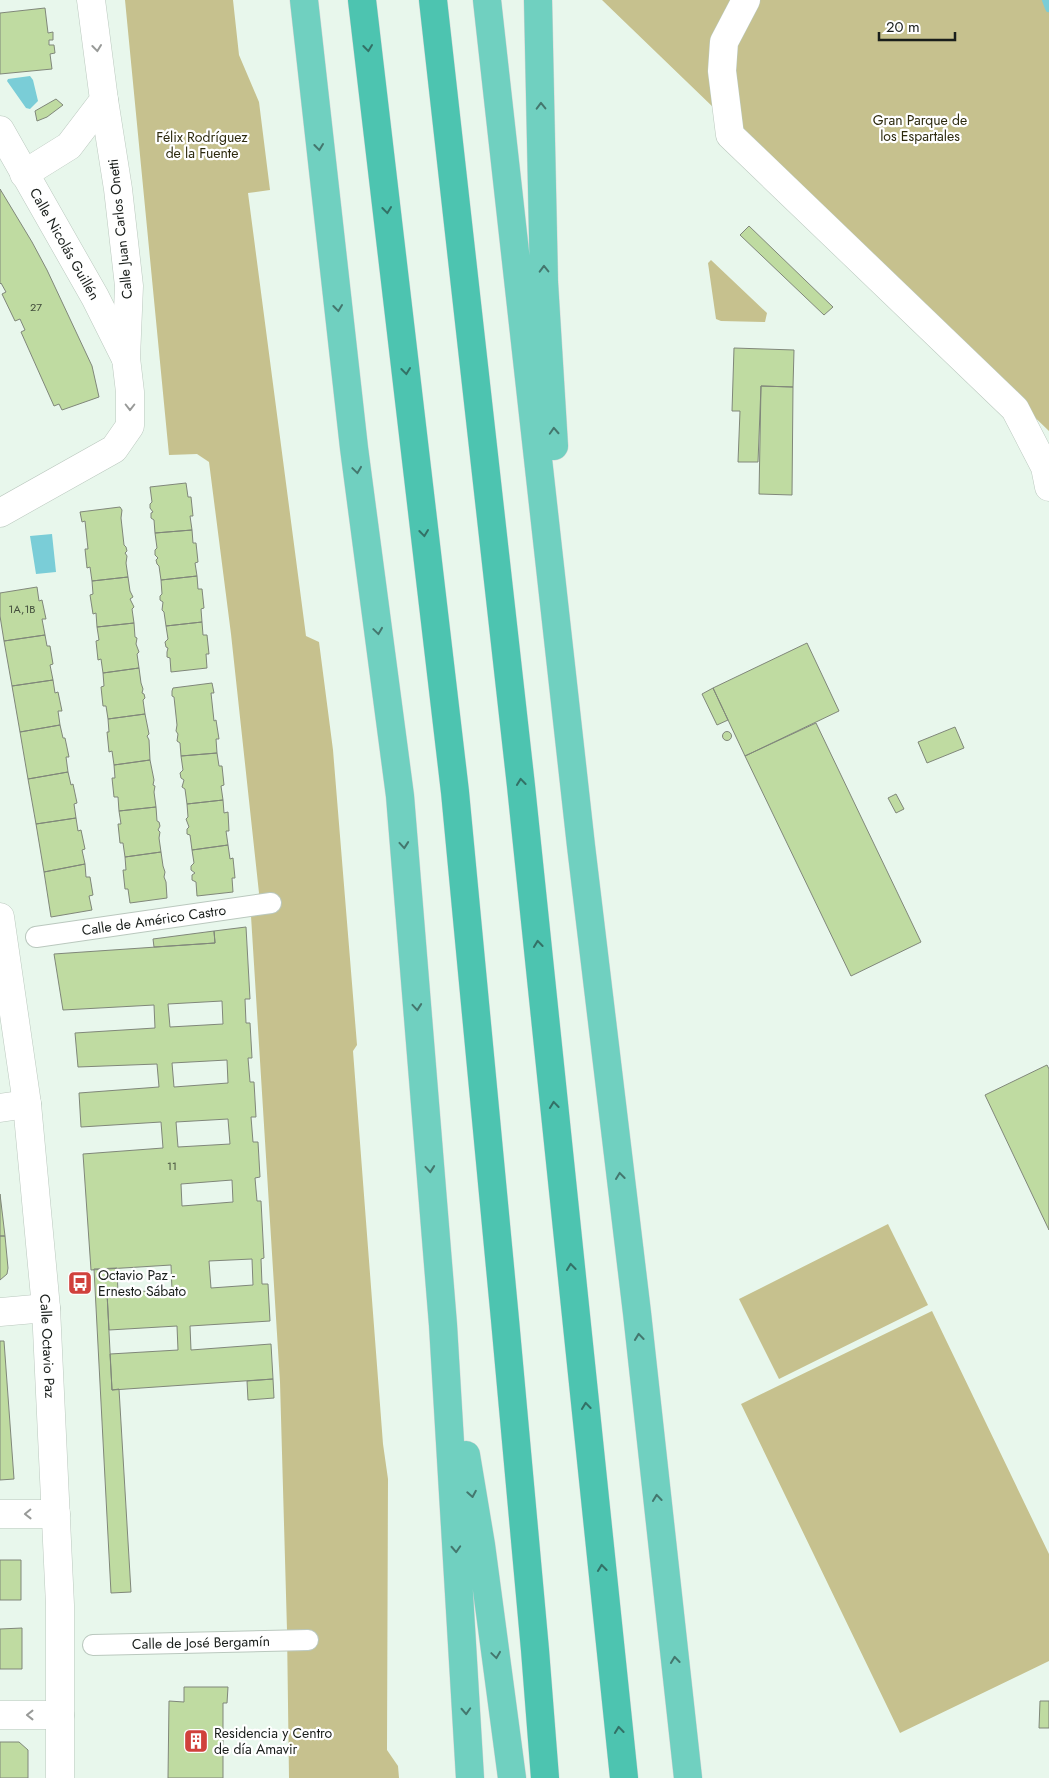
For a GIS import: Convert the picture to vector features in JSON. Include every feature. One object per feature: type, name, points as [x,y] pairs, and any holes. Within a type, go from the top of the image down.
[{"type":"highway","points":[[288,0],[290,16],[314,98]]},
{"type":"highway","points":[[304,0],[354,448],[400,796],[443,1325],[470,1778]]},
{"type":"highway","points":[[362,0],[455,792],[506,1320],[545,1778]]},
{"type":"highway","points":[[433,0],[521,786],[624,1778]]},
{"type":"highway","points":[[487,0],[582,856],[637,1313],[688,1778]]},
{"type":"highway","points":[[538,0],[544,282],[574,777]]},
{"type":"highway","points":[[443,1325],[481,1545],[512,1778]]},
{"type":"highway","points":[[678,1688],[682,1778]]},
{"type":"street","name":"Calle Juan Carlos Onetti","points":[[91,0],[118,189],[129,286],[126,358]]},
{"type":"street","points":[[746,0],[724,42],[722,72],[730,135],[1016,408],[1045,467],[1049,487]]},
{"type":"street","points":[[24,174],[69,146],[104,100]]},
{"type":"street","name":"Calle Nicolás Guillén","points":[[0,130],[95,297],[126,358]]},
{"type":"street","points":[[0,513],[114,449],[130,426],[130,392],[126,358]]},
{"type":"street","name":"Calle de Américo Castro","points":[[36,937],[271,903]]},
{"type":"street","name":"Calle Octavio Paz","points":[[0,917],[27,1104],[46,1308],[60,1605],[60,1778]]},
{"type":"street","points":[[0,1108],[27,1104]]},
{"type":"street","points":[[0,1312],[46,1308]]},
{"type":"street","points":[[0,1514],[56,1514]]},
{"type":"street","name":"Calle de José Bergamín","points":[[92,1644],[308,1640]]},
{"type":"street","points":[[0,1715],[60,1715]]},
{"type":"green space","name":"Félix Rodríguez de la Fuente","points":[[125,0],[233,0],[239,55],[259,102],[270,190],[248,193],[306,636],[319,642],[333,750],[357,1045],[353,1051],[383,1444],[388,1479],[387,1750],[398,1766],[399,1778],[289,1778],[280,1382],[251,916],[259,893],[231,634],[209,462],[197,454],[169,455]]},
{"type":"green space","name":"Gran Parque de los Espartales","points":[[602,0],[1049,0],[1049,431]]},
{"type":"green space","points":[[711,260],[767,313],[765,322],[721,321],[716,319],[708,263]]},
{"type":"green space","points":[[888,1224],[928,1305],[779,1379],[739,1299]]},
{"type":"green space","points":[[932,1311],[1049,1554],[1049,1661],[900,1733],[741,1404]]},
{"type":"water","points":[[30,76],[33,80],[38,101],[30,109],[26,108],[7,81],[8,79]]},
{"type":"water","points":[[52,534],[56,572],[36,574],[30,536]]},
{"type":"building","points":[[45,8],[48,33],[53,32],[53,40],[49,40],[49,45],[54,45],[55,53],[50,54],[52,69],[0,74],[0,13]]},
{"type":"building","points":[[56,99],[63,105],[47,117],[37,121],[35,111]]},
{"type":"building","points":[[0,189],[47,270],[92,366],[99,397],[62,410],[59,404],[54,406],[21,332],[25,330],[20,319],[15,321],[2,294],[6,292],[0,284]]},
{"type":"building","points":[[749,226],[833,307],[824,315],[740,235]]},
{"type":"building","points":[[734,348],[794,350],[793,387],[761,386],[758,462],[738,462],[740,411],[732,411]]},
{"type":"building","points":[[761,386],[793,387],[792,495],[759,494]]},
{"type":"building","points":[[186,483],[188,497],[191,497],[193,516],[190,516],[192,530],[155,533],[154,520],[151,518],[151,513],[153,512],[150,508],[152,502],[150,487]]},
{"type":"building","points":[[120,507],[122,510],[124,545],[127,551],[125,553],[127,556],[128,577],[92,581],[90,567],[87,568],[85,549],[88,549],[85,521],[82,522],[80,512]]},
{"type":"building","points":[[192,530],[193,543],[196,543],[198,562],[195,563],[197,576],[161,580],[156,560],[158,558],[155,555],[157,548],[155,533]]},
{"type":"building","points":[[197,576],[198,589],[202,589],[204,608],[201,609],[202,622],[166,626],[162,610],[163,602],[160,600],[162,594],[161,580]]},
{"type":"building","points":[[128,577],[133,597],[130,599],[134,607],[132,609],[134,623],[97,627],[96,613],[93,614],[90,595],[93,594],[92,581]]},
{"type":"building","points":[[37,587],[39,601],[42,600],[46,619],[42,619],[45,635],[4,641],[0,616],[0,593]]},
{"type":"building","points":[[202,622],[203,635],[207,635],[209,654],[206,654],[207,668],[171,672],[170,658],[167,657],[168,648],[165,642],[168,639],[166,626]]},
{"type":"building","points":[[134,623],[135,637],[137,638],[136,644],[139,652],[137,654],[139,668],[103,673],[101,659],[98,660],[96,641],[99,640],[97,627]]},
{"type":"building","points":[[45,635],[47,646],[50,646],[53,664],[50,665],[53,680],[12,686],[4,641]]},
{"type":"building","points":[[807,643],[839,711],[745,756],[713,688]]},
{"type":"building","points":[[139,668],[142,693],[145,698],[143,700],[145,714],[108,719],[106,706],[103,706],[101,687],[104,686],[103,673]]},
{"type":"building","points":[[53,680],[55,693],[58,692],[62,711],[58,711],[60,725],[20,732],[12,686]]},
{"type":"building","points":[[212,683],[214,693],[211,693],[214,721],[216,720],[219,739],[216,739],[217,753],[181,756],[180,743],[177,741],[174,697],[172,696],[173,688]]},
{"type":"building","points":[[713,688],[728,720],[717,725],[702,694]]},
{"type":"building","points":[[145,714],[149,734],[147,736],[150,760],[114,765],[112,751],[109,752],[108,719]]},
{"type":"building","points":[[816,723],[921,942],[851,976],[745,756]]},
{"type":"building","points":[[60,725],[69,757],[66,757],[68,772],[28,779],[20,732]]},
{"type":"building","points":[[955,727],[964,748],[927,763],[918,742]]},
{"type":"building","points":[[727,731],[732,736],[727,741],[722,736]]},
{"type":"building","points":[[217,753],[219,766],[222,766],[224,785],[221,786],[223,800],[187,804],[185,789],[182,787],[184,780],[181,778],[180,773],[183,770],[181,756]]},
{"type":"building","points":[[150,760],[154,780],[153,785],[155,786],[156,807],[119,811],[118,797],[114,797],[112,778],[115,778],[114,765]]},
{"type":"building","points":[[68,772],[77,803],[74,804],[76,818],[36,824],[28,779]]},
{"type":"building","points":[[896,794],[904,809],[896,813],[888,798]]},
{"type":"building","points":[[223,800],[224,813],[228,812],[229,831],[226,831],[228,845],[192,850],[190,835],[187,834],[189,827],[186,819],[188,817],[187,804]]},
{"type":"building","points":[[156,807],[157,821],[160,826],[158,830],[160,832],[161,852],[125,857],[123,843],[120,843],[118,824],[121,824],[119,811]]},
{"type":"building","points":[[76,818],[78,831],[81,830],[85,849],[82,850],[85,864],[44,872],[36,824]]},
{"type":"building","points":[[228,845],[230,859],[233,858],[235,878],[232,878],[233,892],[197,896],[196,882],[192,880],[192,875],[195,873],[191,870],[191,866],[194,863],[192,850]]},
{"type":"building","points":[[161,852],[167,898],[130,903],[128,889],[125,889],[123,870],[126,870],[125,857]]},
{"type":"building","points":[[85,864],[86,877],[90,877],[93,895],[89,896],[92,910],[51,917],[44,872]]},
{"type":"building","points":[[246,927],[250,999],[245,999],[246,1023],[250,1023],[252,1058],[248,1058],[250,1082],[254,1082],[256,1117],[251,1117],[253,1142],[258,1142],[260,1177],[255,1178],[257,1201],[261,1201],[264,1258],[261,1259],[262,1284],[268,1284],[270,1321],[190,1326],[191,1350],[271,1344],[273,1379],[112,1390],[110,1354],[178,1350],[177,1326],[109,1330],[107,1293],[172,1290],[171,1265],[91,1270],[83,1154],[163,1148],[161,1122],[81,1127],[79,1093],[159,1087],[157,1064],[78,1067],[75,1033],[155,1028],[154,1005],[63,1010],[54,954],[215,943],[214,931]],"holes":[[[222,1001],[223,1024],[170,1027],[168,1004]],[[227,1060],[228,1083],[174,1087],[172,1063]],[[228,1119],[230,1144],[178,1147],[176,1122]],[[232,1180],[233,1202],[182,1206],[181,1184]],[[252,1259],[253,1285],[211,1288],[209,1261]]]},
{"type":"building","points":[[214,931],[215,943],[154,947],[153,939]]},
{"type":"building","points":[[1047,1065],[1049,1069],[1049,1230],[985,1095]]},
{"type":"building","points":[[0,1194],[5,1236],[0,1236]]},
{"type":"building","points":[[0,1236],[5,1236],[8,1268],[7,1274],[0,1280]]},
{"type":"building","points":[[117,1268],[118,1293],[107,1293],[112,1390],[119,1389],[131,1592],[111,1593],[94,1269]]},
{"type":"building","points":[[0,1341],[4,1341],[14,1479],[0,1480]]},
{"type":"building","points":[[273,1379],[274,1398],[248,1400],[247,1381]]},
{"type":"building","points":[[0,1560],[21,1560],[21,1600],[0,1600]]},
{"type":"building","points":[[22,1628],[22,1669],[0,1669],[0,1629]]},
{"type":"building","name":"Residencia y Centro de día Amavir","points":[[184,1687],[228,1687],[227,1703],[223,1703],[223,1778],[168,1778],[169,1701],[184,1702]]},
{"type":"building","points":[[1040,1701],[1049,1701],[1049,1728],[1039,1728]]},
{"type":"building","points":[[0,1742],[19,1742],[28,1750],[28,1778],[0,1778]]},
{"type":"waterway","points":[[1046,0],[1049,8]]},
{"type":"place","name":"Octavio Paz - Ernesto Sábato","points":[[80,1283]]},
{"type":"place","name":"Residencia y Centro de día Amavir","points":[[196,1741]]}]
